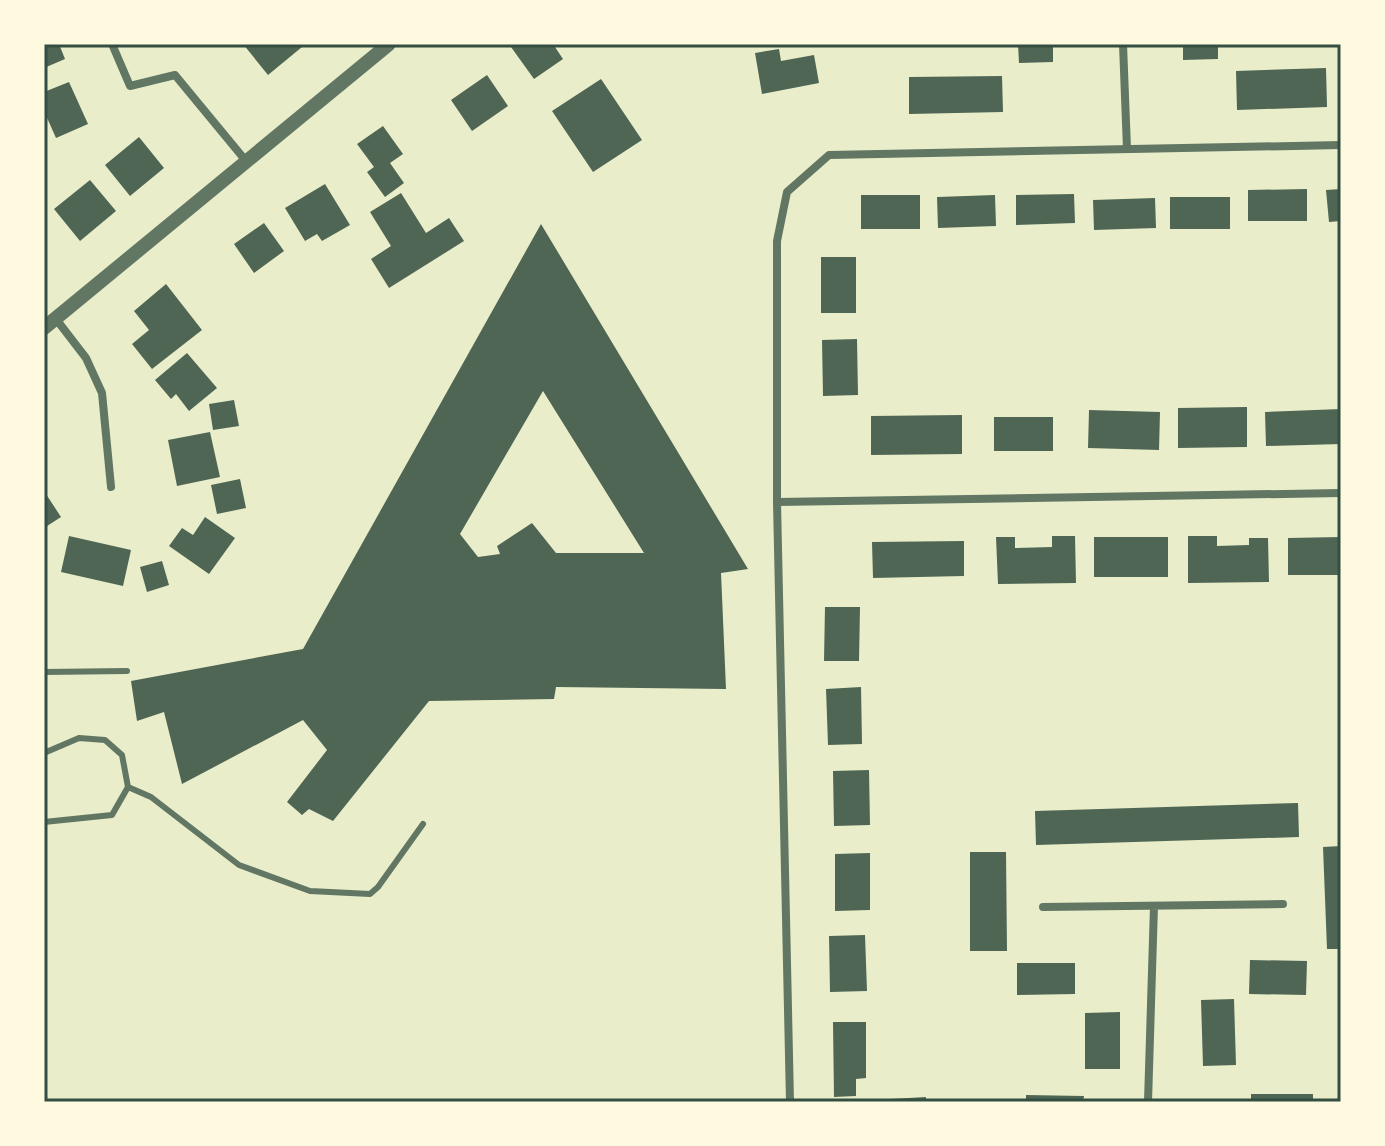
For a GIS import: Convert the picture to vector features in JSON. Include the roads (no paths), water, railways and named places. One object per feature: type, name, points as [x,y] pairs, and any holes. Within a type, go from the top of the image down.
[{"type":"street","points":[[112,44],[130,86],[175,75],[246,161]]},
{"type":"street","points":[[111,487],[102,393],[86,358],[50,324],[389,44]]},
{"type":"street","points":[[1123,44],[1127,149]]},
{"type":"street","points":[[790,1102],[777,502],[777,241],[787,192],[829,155],[1341,145]]},
{"type":"street","points":[[777,502],[1341,493]]},
{"type":"street","points":[[1043,907],[1283,904]]},
{"type":"street","points":[[1148,1102],[1154,906]]},
{"type":"lane","points":[[44,672],[127,671]]},
{"type":"lane","points":[[44,753],[79,738],[105,740],[122,755],[128,787],[112,815],[44,822]]},
{"type":"lane","points":[[128,787],[151,797],[239,865],[310,891],[370,894],[423,824]]}]
